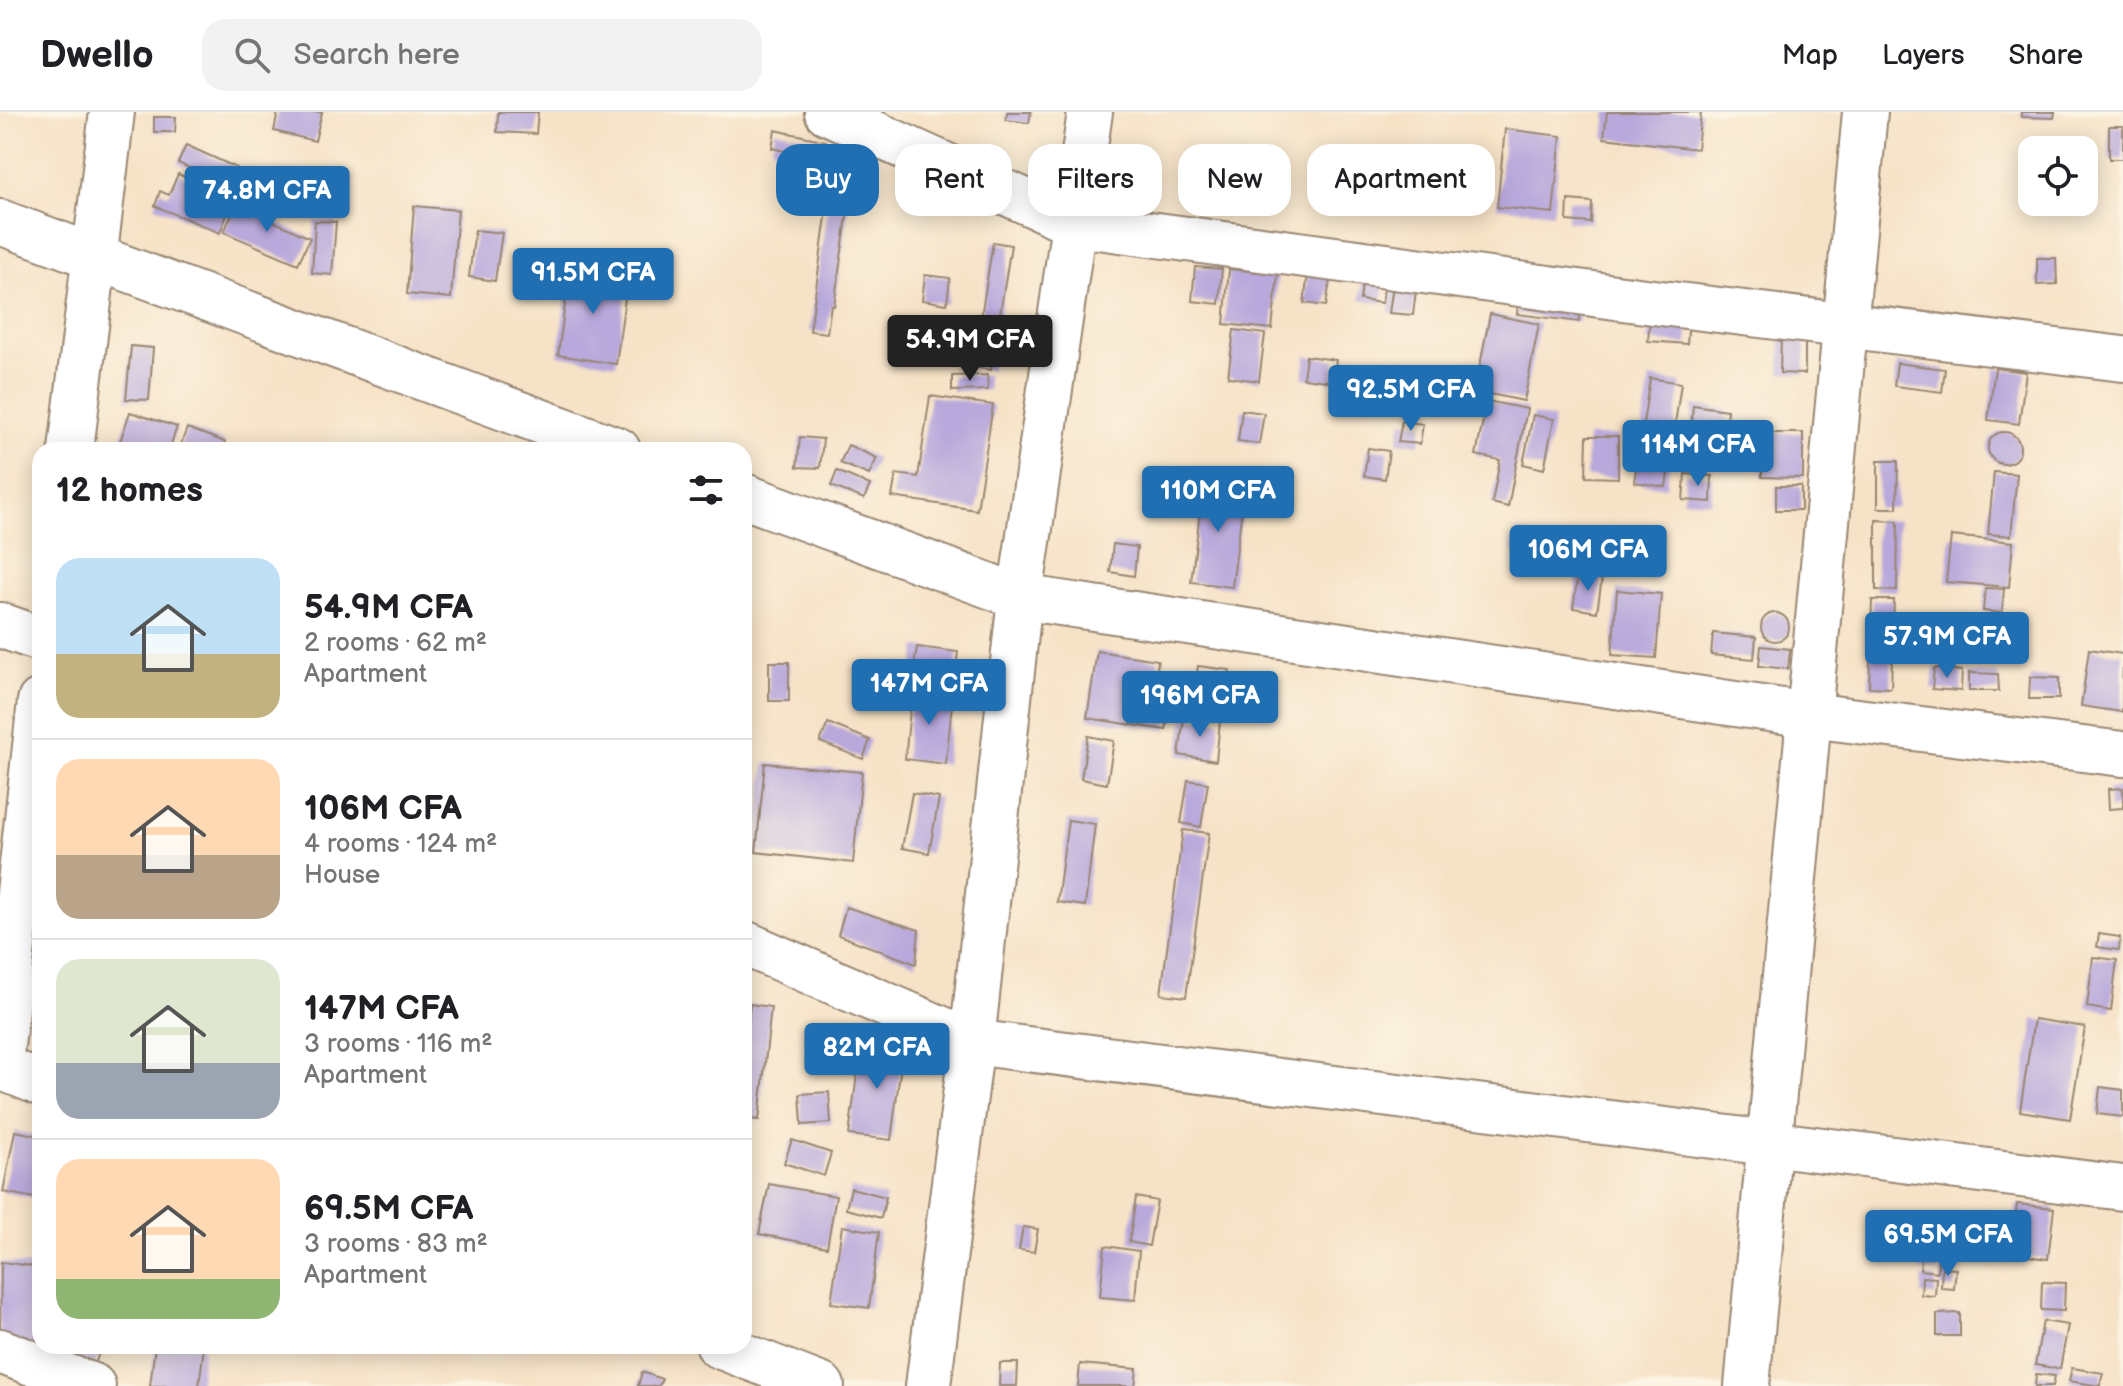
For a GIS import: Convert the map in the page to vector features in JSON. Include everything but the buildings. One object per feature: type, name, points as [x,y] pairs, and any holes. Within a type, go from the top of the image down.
[{"type":"street","points":[[72,442],[112,112]]},
{"type":"street","points":[[827,112],[1076,224],[2123,359]]},
{"type":"street","points":[[928,1386],[972,1042],[1020,597],[1090,112]]},
{"type":"street","points":[[1747,1386],[1865,112]]},
{"type":"street","points":[[0,222],[95,260],[596,442]]},
{"type":"street","points":[[752,499],[1020,597],[1809,715],[2123,754]]},
{"type":"street","points":[[0,625],[32,636]]},
{"type":"street","points":[[32,774],[0,1066],[32,1080]]},
{"type":"street","points":[[752,946],[972,1042],[2123,1188]]},
{"type":"street","points":[[740,1354],[822,1386]]},
{"type":"street","points":[[12,1365],[93,1386]]}]
